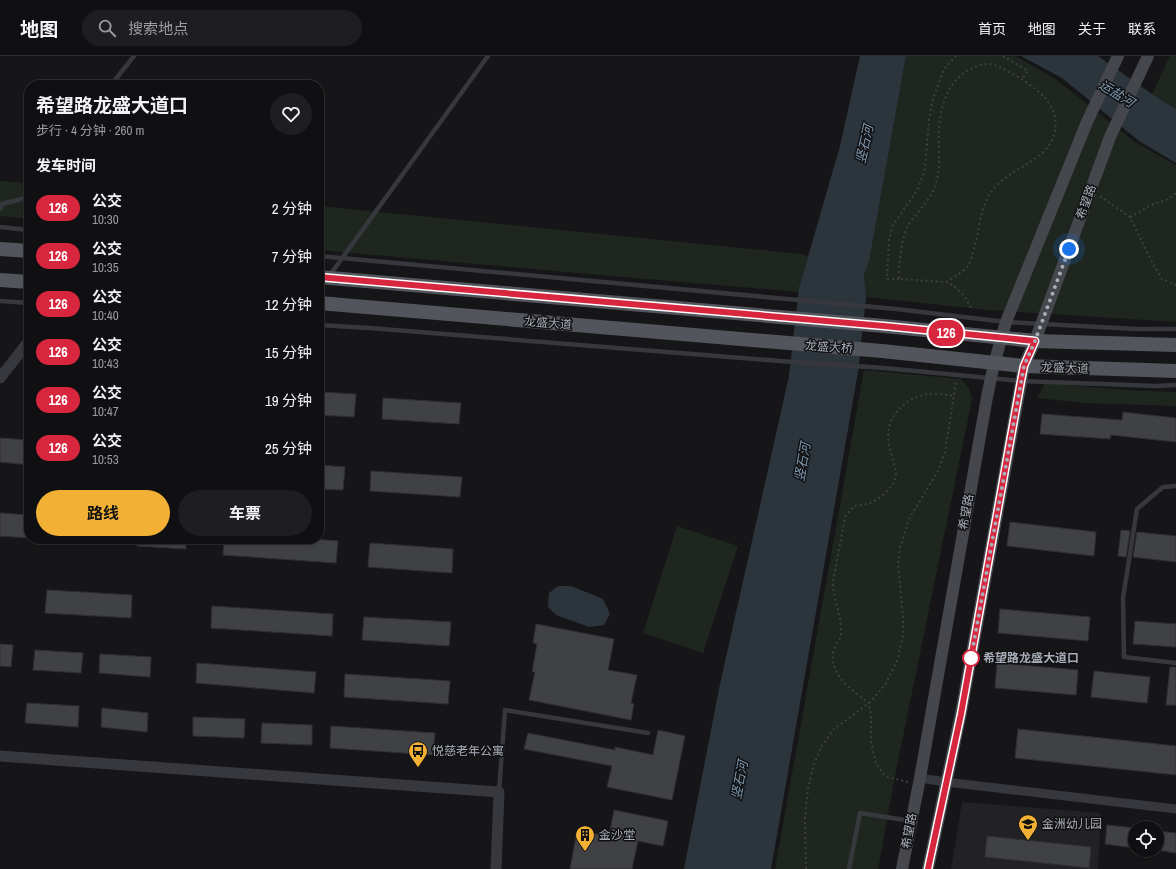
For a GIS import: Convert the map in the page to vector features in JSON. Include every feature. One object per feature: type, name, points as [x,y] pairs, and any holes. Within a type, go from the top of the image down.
[{"type":"main road","name":"希望路","points":[[902,869],[919,781],[986,397],[1000,338],[1087,122],[1118,56]]},
{"type":"main road","name":"希望路","points":[[928,869],[961,714],[1024,366],[1035,341],[1110,137],[1148,56]]},
{"type":"main road","points":[[0,249],[24,251]]},
{"type":"main road","name":"龙盛大道","points":[[324,278],[777,318]]},
{"type":"main road","points":[[0,280],[24,282]]},
{"type":"main road","name":"龙盛大道","points":[[324,303],[777,343]]},
{"type":"main road","name":"龙盛大桥","points":[[777,318],[884,326],[1000,338]]},
{"type":"main road","points":[[1000,338],[1035,341],[1176,345]]},
{"type":"main road","name":"龙盛大桥","points":[[777,343],[882,351]]},
{"type":"main road","name":"龙盛大道","points":[[882,351],[994,364],[1176,371]]},
{"type":"street","points":[[0,378],[24,347]]},
{"type":"street","points":[[0,756],[499,792],[496,869]]},
{"type":"street","points":[[919,781],[946,782],[1176,809]]},
{"type":"lane","points":[[115,80],[134,56]]},
{"type":"lane","points":[[324,278],[488,56]]},
{"type":"lane","points":[[0,209],[2,204],[24,198]]},
{"type":"lane","points":[[0,227],[24,229]]},
{"type":"lane","points":[[324,256],[896,309],[1006,322],[1135,329],[1176,329]]},
{"type":"lane","points":[[0,301],[24,303]]},
{"type":"lane","points":[[324,325],[884,368],[1021,381],[1176,386]]},
{"type":"lane","points":[[1176,486],[1164,487],[1137,509],[1123,598],[1124,658],[1176,663]]},
{"type":"lane","points":[[499,792],[505,710],[648,734]]},
{"type":"lane","points":[[849,869],[860,813],[911,821]]},
{"type":"path","points":[[956,56],[944,69],[932,102],[925,168],[918,189],[893,225],[889,239],[887,278],[946,282],[953,285],[966,300],[976,318]]},
{"type":"path","points":[[1003,56],[1028,71],[1022,79]]},
{"type":"path","points":[[899,279],[898,266],[907,227],[927,201],[936,184],[940,168],[939,129],[941,114],[947,94],[957,78],[973,67],[990,64],[1022,79],[1046,97],[1054,112],[1056,126],[1052,141],[1039,156],[1003,179],[992,191],[983,207],[976,245],[968,266],[946,282]]},
{"type":"path","points":[[1091,190],[1130,217],[1162,279],[1176,285]]},
{"type":"path","points":[[1130,217],[1151,205],[1169,200],[1176,192]]},
{"type":"path","points":[[806,869],[805,817],[808,789],[813,767],[821,747],[834,729],[869,703],[885,685],[897,661],[902,636],[903,617],[898,564],[900,548],[909,519],[938,471],[945,452],[957,374]]},
{"type":"path","points":[[919,781],[885,776],[876,764],[871,742],[871,717],[869,703],[853,692],[840,678],[833,664],[833,652],[841,635],[839,612],[833,591],[833,582],[845,516],[854,506],[869,504],[893,486],[896,474],[888,436],[890,422],[898,410],[911,399],[924,394],[954,396]]},
{"type":"shaded area","points":[[906,56],[1016,56],[1057,80],[1135,142],[1176,165],[1176,322],[988,310],[866,297],[864,275],[869,262]]},
{"type":"shaded area","points":[[1170,56],[1176,56],[1176,109],[1152,94]]},
{"type":"shaded area","points":[[0,181],[24,183],[24,218],[0,216]]},
{"type":"shaded area","points":[[324,206],[801,254],[808,256],[799,292],[324,250]]},
{"type":"shaded area","points":[[864,370],[961,379],[969,388],[972,399],[896,771],[878,869],[775,869]]},
{"type":"shaded area","points":[[1045,383],[1125,390],[1176,392],[1176,406],[1085,403],[1037,398]]},
{"type":"shaded area","points":[[677,526],[738,546],[703,653],[643,633]]},
{"type":"shaded area","name":"金洲幼儿园","points":[[962,802],[1101,813],[1098,869],[951,869]]},
{"type":"water","name":"竖石河","points":[[860,56],[906,56],[869,262],[864,275],[866,297],[858,372],[771,869],[684,869],[720,684],[789,376],[799,288],[840,146]]},
{"type":"water","name":"运盐河","points":[[1021,56],[1098,56],[1176,109],[1176,163],[1139,141],[1062,78]]},
{"type":"water","points":[[558,586],[571,586],[603,599],[610,614],[604,625],[589,627],[556,615],[548,607],[549,593]]},
{"type":"building","points":[[324,392],[356,394],[354,417],[324,415]]},
{"type":"building","points":[[383,398],[461,403],[459,424],[382,419]]},
{"type":"building","points":[[1123,412],[1176,418],[1176,442],[1111,435],[1110,439],[1040,434],[1042,414],[1122,420]]},
{"type":"building","points":[[0,438],[24,440],[24,464],[0,462]]},
{"type":"building","points":[[324,465],[345,467],[343,490],[324,489]]},
{"type":"building","points":[[371,471],[462,477],[460,497],[370,491]]},
{"type":"building","points":[[0,513],[24,515],[24,538],[0,536]]},
{"type":"building","points":[[1010,522],[1096,532],[1094,556],[1007,546]]},
{"type":"building","points":[[1121,530],[1130,531],[1126,557],[1118,556]]},
{"type":"building","points":[[1137,532],[1176,536],[1176,562],[1133,557]]},
{"type":"building","points":[[324,540],[338,541],[336,563],[223,555],[224,544],[324,544]]},
{"type":"building","points":[[370,543],[453,549],[452,573],[368,567]]},
{"type":"building","points":[[137,544],[186,544],[186,549],[137,546]]},
{"type":"building","points":[[47,590],[132,595],[131,618],[45,613]]},
{"type":"building","points":[[212,606],[333,614],[332,636],[211,628]]},
{"type":"building","points":[[1000,609],[1090,617],[1088,641],[998,633]]},
{"type":"building","points":[[364,617],[451,622],[449,646],[362,640]]},
{"type":"building","points":[[1135,621],[1176,624],[1176,647],[1133,644]]},
{"type":"building","points":[[536,624],[614,639],[608,670],[637,675],[631,703],[634,704],[631,720],[529,700],[535,672],[532,672],[537,644],[533,643]]},
{"type":"building","points":[[0,644],[13,645],[11,667],[0,666]]},
{"type":"building","points":[[35,650],[83,653],[81,673],[33,670]]},
{"type":"building","points":[[100,654],[151,657],[150,677],[99,673]]},
{"type":"building","points":[[197,663],[316,672],[314,693],[196,683]]},
{"type":"building","points":[[997,663],[1078,670],[1076,695],[995,688]]},
{"type":"building","points":[[1170,667],[1176,667],[1176,705],[1166,705]]},
{"type":"building","points":[[1094,671],[1150,677],[1147,703],[1091,697]]},
{"type":"building","points":[[345,674],[450,681],[448,704],[344,697]]},
{"type":"building","points":[[27,703],[79,706],[78,727],[25,723]]},
{"type":"building","points":[[102,708],[148,713],[147,732],[101,727]]},
{"type":"building","points":[[193,717],[245,719],[244,738],[193,736]]},
{"type":"building","points":[[262,723],[312,725],[312,745],[261,743]]},
{"type":"building","points":[[331,726],[435,733],[433,755],[330,748]]},
{"type":"building","points":[[1018,729],[1176,746],[1176,775],[1015,758]]},
{"type":"building","points":[[658,730],[685,736],[672,800],[607,787],[612,766],[524,749],[528,733],[615,750],[615,747],[653,755]]},
{"type":"building","points":[[614,810],[668,821],[663,846],[638,841],[632,869],[570,869],[577,831],[609,836]]},
{"type":"building","points":[[1107,825],[1128,827],[1128,847],[1105,844]]},
{"type":"building","points":[[1164,832],[1176,833],[1176,853],[1164,851]]},
{"type":"building","points":[[987,836],[1091,847],[1089,868],[985,857]]},
{"type":"bus line","name":"126","points":[[324,277],[762,317],[884,326],[1035,341],[1024,366],[961,714],[928,869]]},
{"type":"place","name":"希望路龙盛大道口","points":[[971,658]]},
{"type":"place","name":"悦慈老年公寓","points":[[418,768]]},
{"type":"place","name":"金洲幼儿园","points":[[1028,841]]},
{"type":"place","name":"金沙堂","points":[[585,852]]},
{"type":"route","points":[[971,658],[1024,366],[1035,341],[1069,249]]}]
